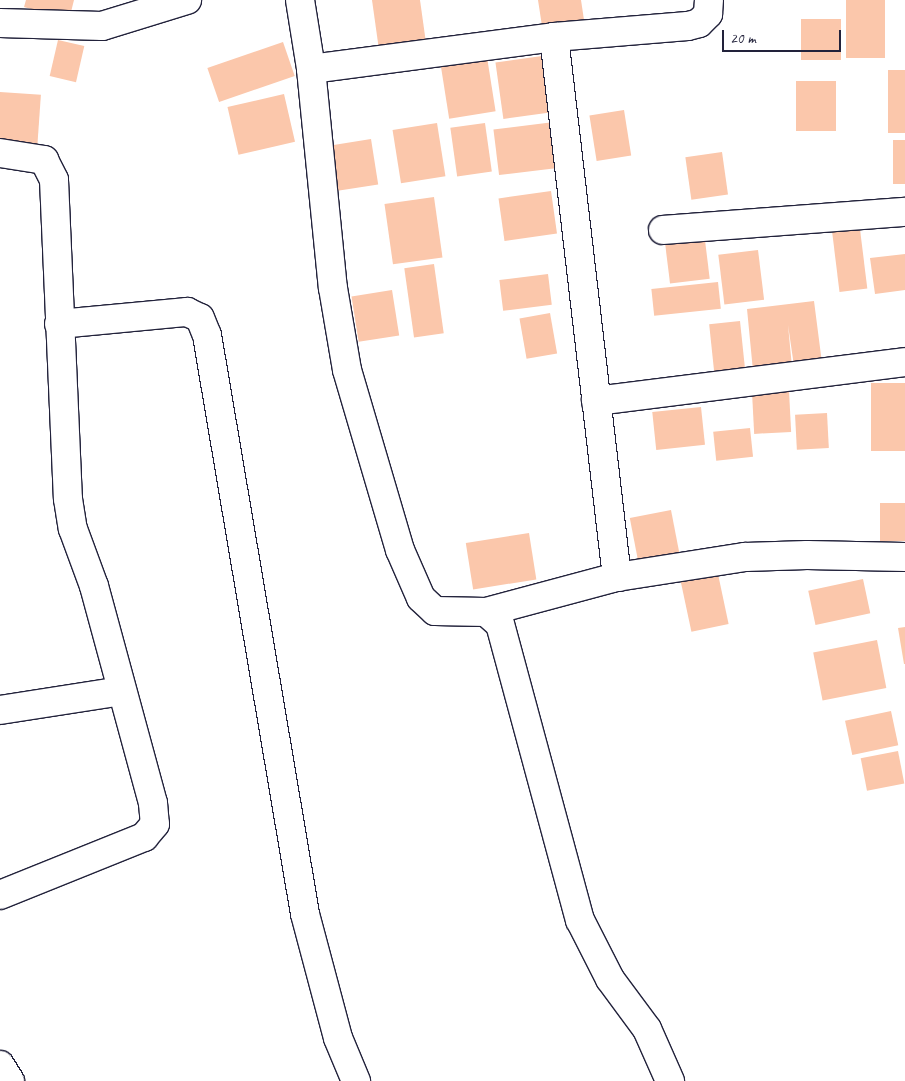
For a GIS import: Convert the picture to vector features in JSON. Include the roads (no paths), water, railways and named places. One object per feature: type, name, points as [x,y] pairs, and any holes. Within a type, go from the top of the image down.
[{"type":"street","points":[[0,23],[102,26],[187,0]]},
{"type":"street","points":[[300,0],[311,69],[324,220],[347,370],[400,550],[421,598],[435,612],[486,612],[616,577],[745,557],[806,555],[905,557]]},
{"type":"street","points":[[311,69],[554,37],[688,26],[699,23],[708,14],[709,0]]},
{"type":"street","points":[[554,37],[616,577]]},
{"type":"street","points":[[0,153],[33,156],[44,160],[50,168],[54,180],[68,499],[74,529],[94,586],[153,803],[155,824],[144,837],[0,895]]},
{"type":"street","points":[[663,230],[905,212]]},
{"type":"street","points":[[59,324],[187,312],[200,318],[207,335],[305,914],[327,1001],[356,1081]]},
{"type":"street","points":[[596,401],[905,362]]},
{"type":"street","points":[[486,612],[500,624],[580,920],[610,979],[647,1029],[670,1081]]},
{"type":"street","points":[[0,710],[122,691]]},
{"type":"street","points":[[0,1065],[10,1081]]}]
